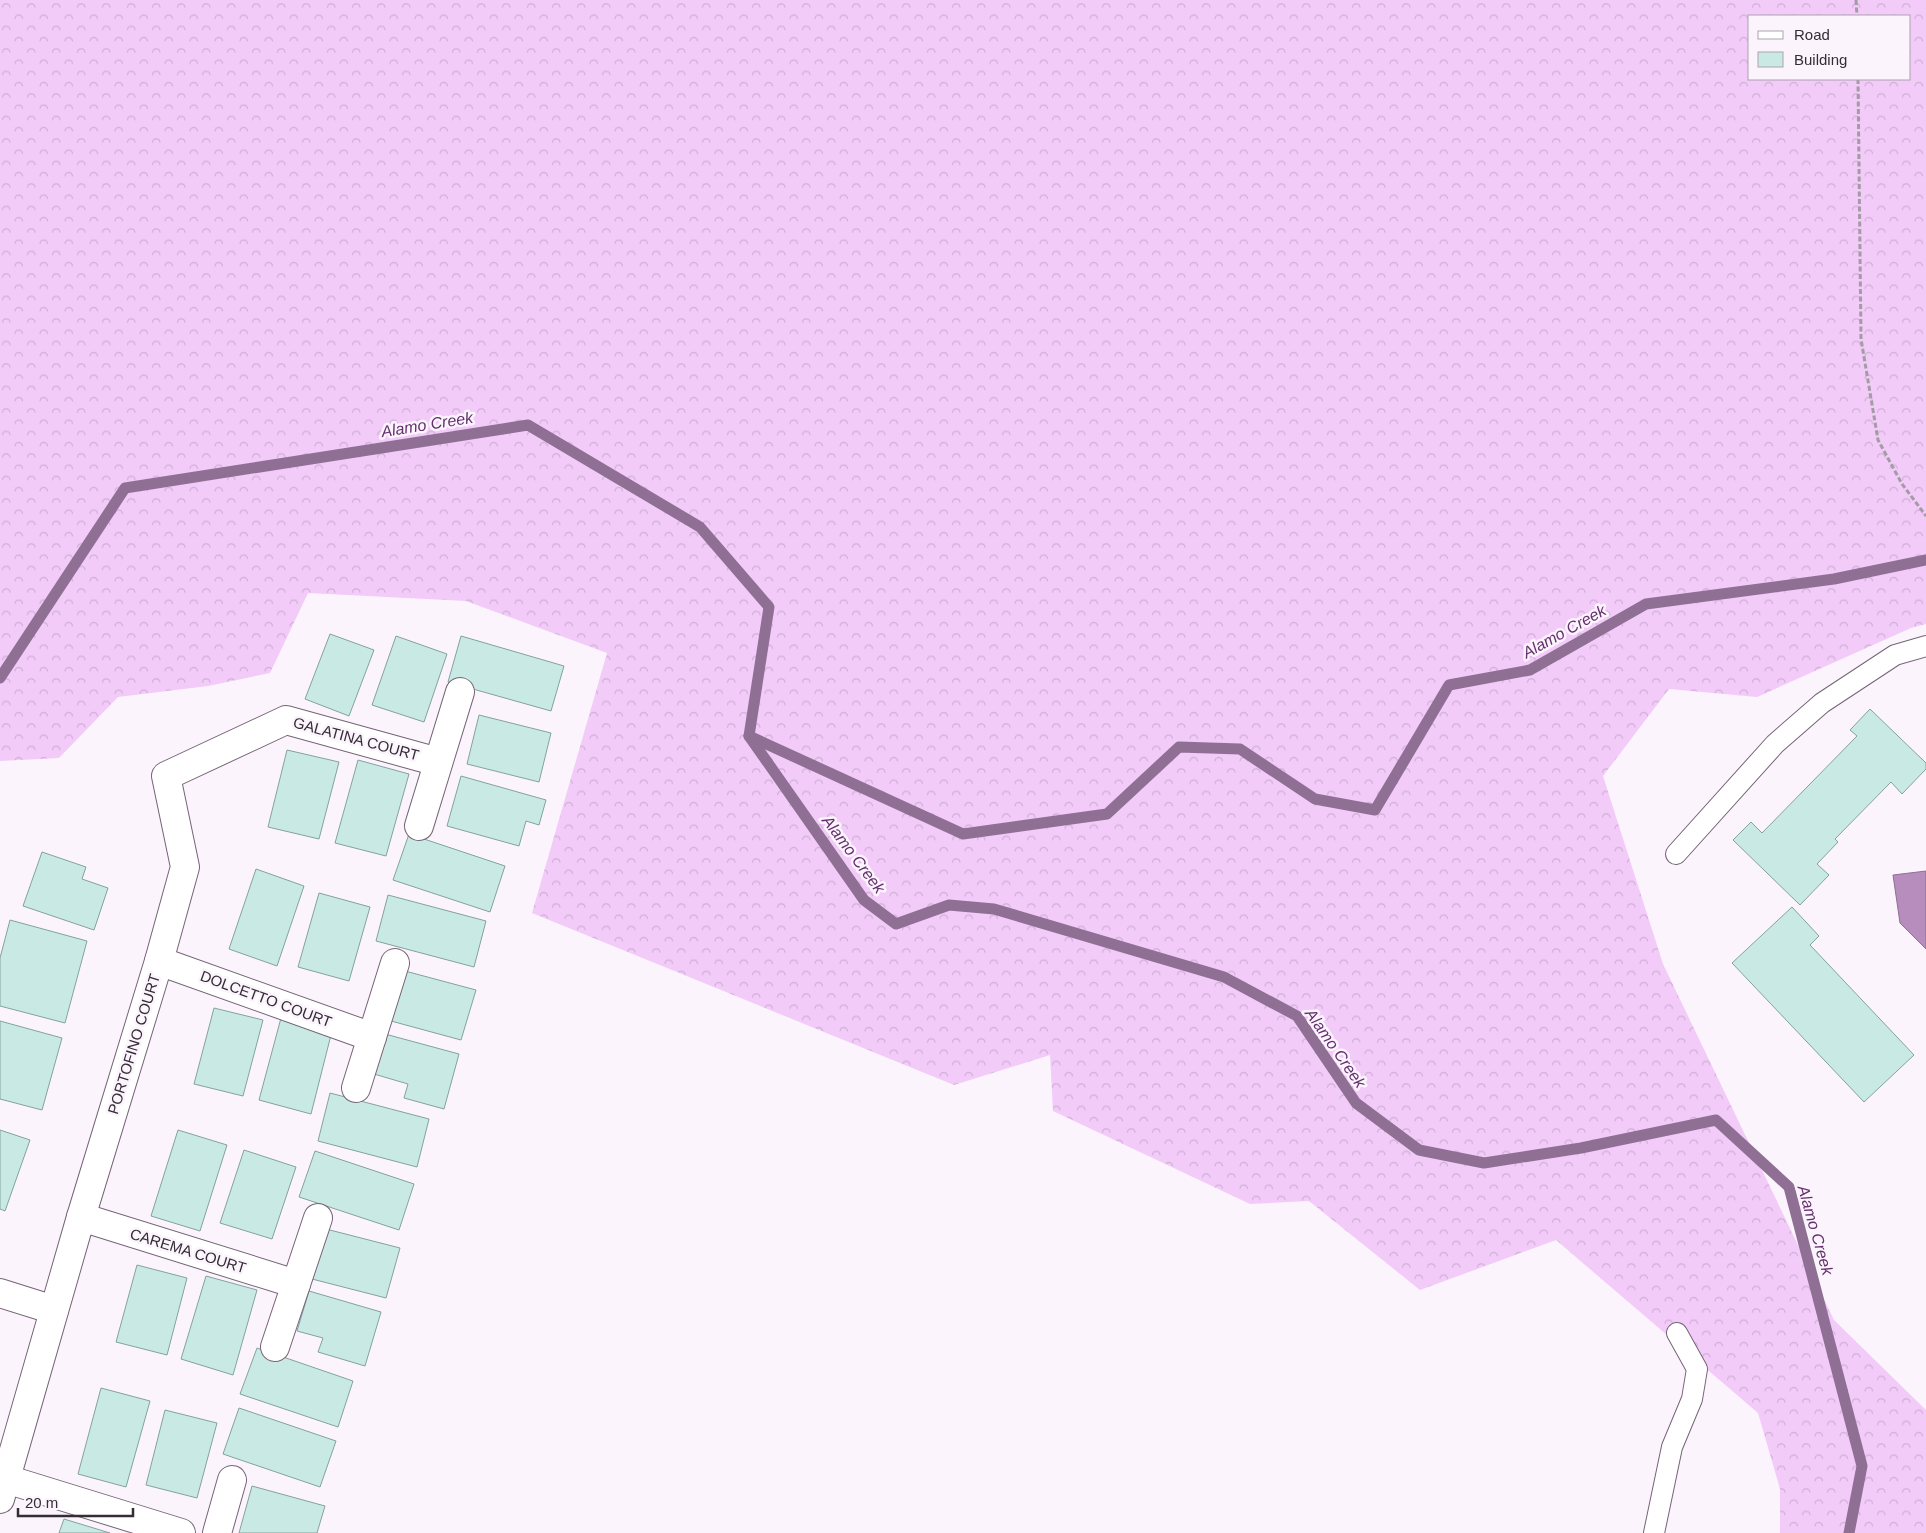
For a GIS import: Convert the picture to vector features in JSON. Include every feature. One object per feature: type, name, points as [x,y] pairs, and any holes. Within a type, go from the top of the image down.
[{"type":"street","name":"GALATINA COURT","points":[[419,826],[460,692]]},
{"type":"street","name":"GALATINA COURT","points":[[166,776],[286,720],[438,762]]},
{"type":"street","name":"PORTOFINO COURT","points":[[3,1489],[80,1217],[159,961],[185,867],[166,776]]},
{"type":"street","name":"DOLCETTO COURT","points":[[159,961],[372,1037]]},
{"type":"street","points":[[356,1088],[395,963]]},
{"type":"street","name":"CAREMA COURT","points":[[80,1217],[296,1284]]},
{"type":"street","points":[[275,1347],[318,1218]]},
{"type":"street","points":[[0,1292],[54,1310]]},
{"type":"street","points":[[217,1533],[232,1480]]},
{"type":"street","points":[[3,1489],[181,1533]]},
{"type":"lane","points":[[1676,854],[1775,744],[1822,703],[1895,654],[1926,646]]},
{"type":"lane","points":[[1654,1533],[1672,1448],[1692,1399],[1698,1369],[1677,1333]]},
{"type":"path","points":[[1856,0],[1857,15]]},
{"type":"path","points":[[1858,80],[1861,339],[1878,440],[1902,484],[1926,516]]},
{"type":"green space","points":[[0,0],[1926,0],[1926,624],[1911,628],[1757,697],[1669,689],[1603,776],[1663,964],[1834,1320],[1926,1410],[1926,1533],[1780,1533],[1780,1489],[1758,1413],[1556,1240],[1420,1290],[1309,1201],[1250,1204],[1053,1111],[1050,1055],[954,1085],[532,913],[607,653],[466,601],[308,593],[270,673],[208,686],[118,697],[59,758],[0,761]]},
{"type":"shaded area","points":[[1926,871],[1926,949],[1900,923],[1893,875]]},
{"type":"building","points":[[330,634],[374,650],[349,716],[305,699]]},
{"type":"building","points":[[396,636],[447,654],[424,722],[372,705]]},
{"type":"building","points":[[461,636],[564,666],[551,711],[448,682]]},
{"type":"building","points":[[1870,709],[1926,763],[1926,769],[1902,794],[1891,782],[1835,839],[1838,842],[1817,864],[1829,875],[1800,905],[1733,840],[1751,822],[1762,833],[1857,736],[1850,730]]},
{"type":"building","points":[[479,715],[551,733],[539,782],[467,764]]},
{"type":"building","points":[[287,750],[339,762],[319,839],[268,827]]},
{"type":"building","points":[[358,760],[409,774],[386,856],[335,843]]},
{"type":"building","points":[[461,776],[546,800],[539,825],[526,821],[519,846],[447,826]]},
{"type":"building","points":[[409,834],[505,866],[490,912],[393,880]]},
{"type":"building","points":[[42,852],[86,867],[82,879],[108,888],[94,930],[23,906]]},
{"type":"building","points":[[256,869],[304,886],[277,966],[229,949]]},
{"type":"building","points":[[319,893],[370,907],[349,981],[298,967]]},
{"type":"building","points":[[388,895],[486,921],[474,967],[376,941]]},
{"type":"building","points":[[1792,907],[1819,936],[1810,945],[1914,1055],[1864,1102],[1732,963]]},
{"type":"building","points":[[10,920],[87,941],[65,1023],[0,1006],[0,958]]},
{"type":"building","points":[[405,971],[476,990],[461,1040],[391,1021]]},
{"type":"building","points":[[214,1008],[263,1020],[243,1096],[194,1084]]},
{"type":"building","points":[[281,1018],[332,1031],[311,1114],[259,1100]]},
{"type":"building","points":[[0,1021],[62,1038],[42,1110],[0,1099]]},
{"type":"building","points":[[385,1034],[459,1054],[444,1109],[404,1098],[408,1084],[374,1074]]},
{"type":"building","points":[[330,1093],[429,1119],[417,1167],[318,1141]]},
{"type":"building","points":[[0,1130],[30,1140],[5,1211],[0,1209]]},
{"type":"building","points":[[178,1130],[227,1145],[200,1231],[151,1216]]},
{"type":"building","points":[[244,1150],[296,1167],[272,1239],[220,1223]]},
{"type":"building","points":[[315,1151],[414,1184],[399,1230],[299,1197]]},
{"type":"building","points":[[326,1229],[400,1248],[386,1298],[312,1279]]},
{"type":"building","points":[[137,1265],[187,1278],[167,1355],[116,1342]]},
{"type":"building","points":[[206,1276],[257,1290],[233,1375],[181,1359]]},
{"type":"building","points":[[309,1291],[381,1312],[365,1366],[318,1352],[323,1338],[297,1331]]},
{"type":"building","points":[[257,1348],[353,1381],[338,1427],[240,1394]]},
{"type":"building","points":[[101,1388],[150,1401],[126,1487],[78,1474]]},
{"type":"building","points":[[239,1408],[336,1441],[320,1487],[223,1454]]},
{"type":"building","points":[[165,1410],[217,1423],[197,1498],[146,1485]]},
{"type":"building","points":[[252,1486],[325,1506],[317,1533],[239,1533]]},
{"type":"building","points":[[64,1519],[110,1533],[59,1533]]},
{"type":"waterway","name":"Alamo Creek","points":[[0,678],[125,488],[528,425],[700,527],[769,607],[749,736],[963,834],[1107,814],[1179,747],[1240,749],[1315,799],[1375,810],[1449,685],[1530,670],[1646,604],[1834,579],[1926,560]]},
{"type":"waterway","name":"Alamo Creek","points":[[749,736],[864,900],[896,924],[949,905],[994,909],[1224,977],[1297,1016],[1356,1103],[1419,1150],[1484,1163],[1581,1148],[1716,1120],[1789,1187],[1862,1466],[1849,1533]]}]
